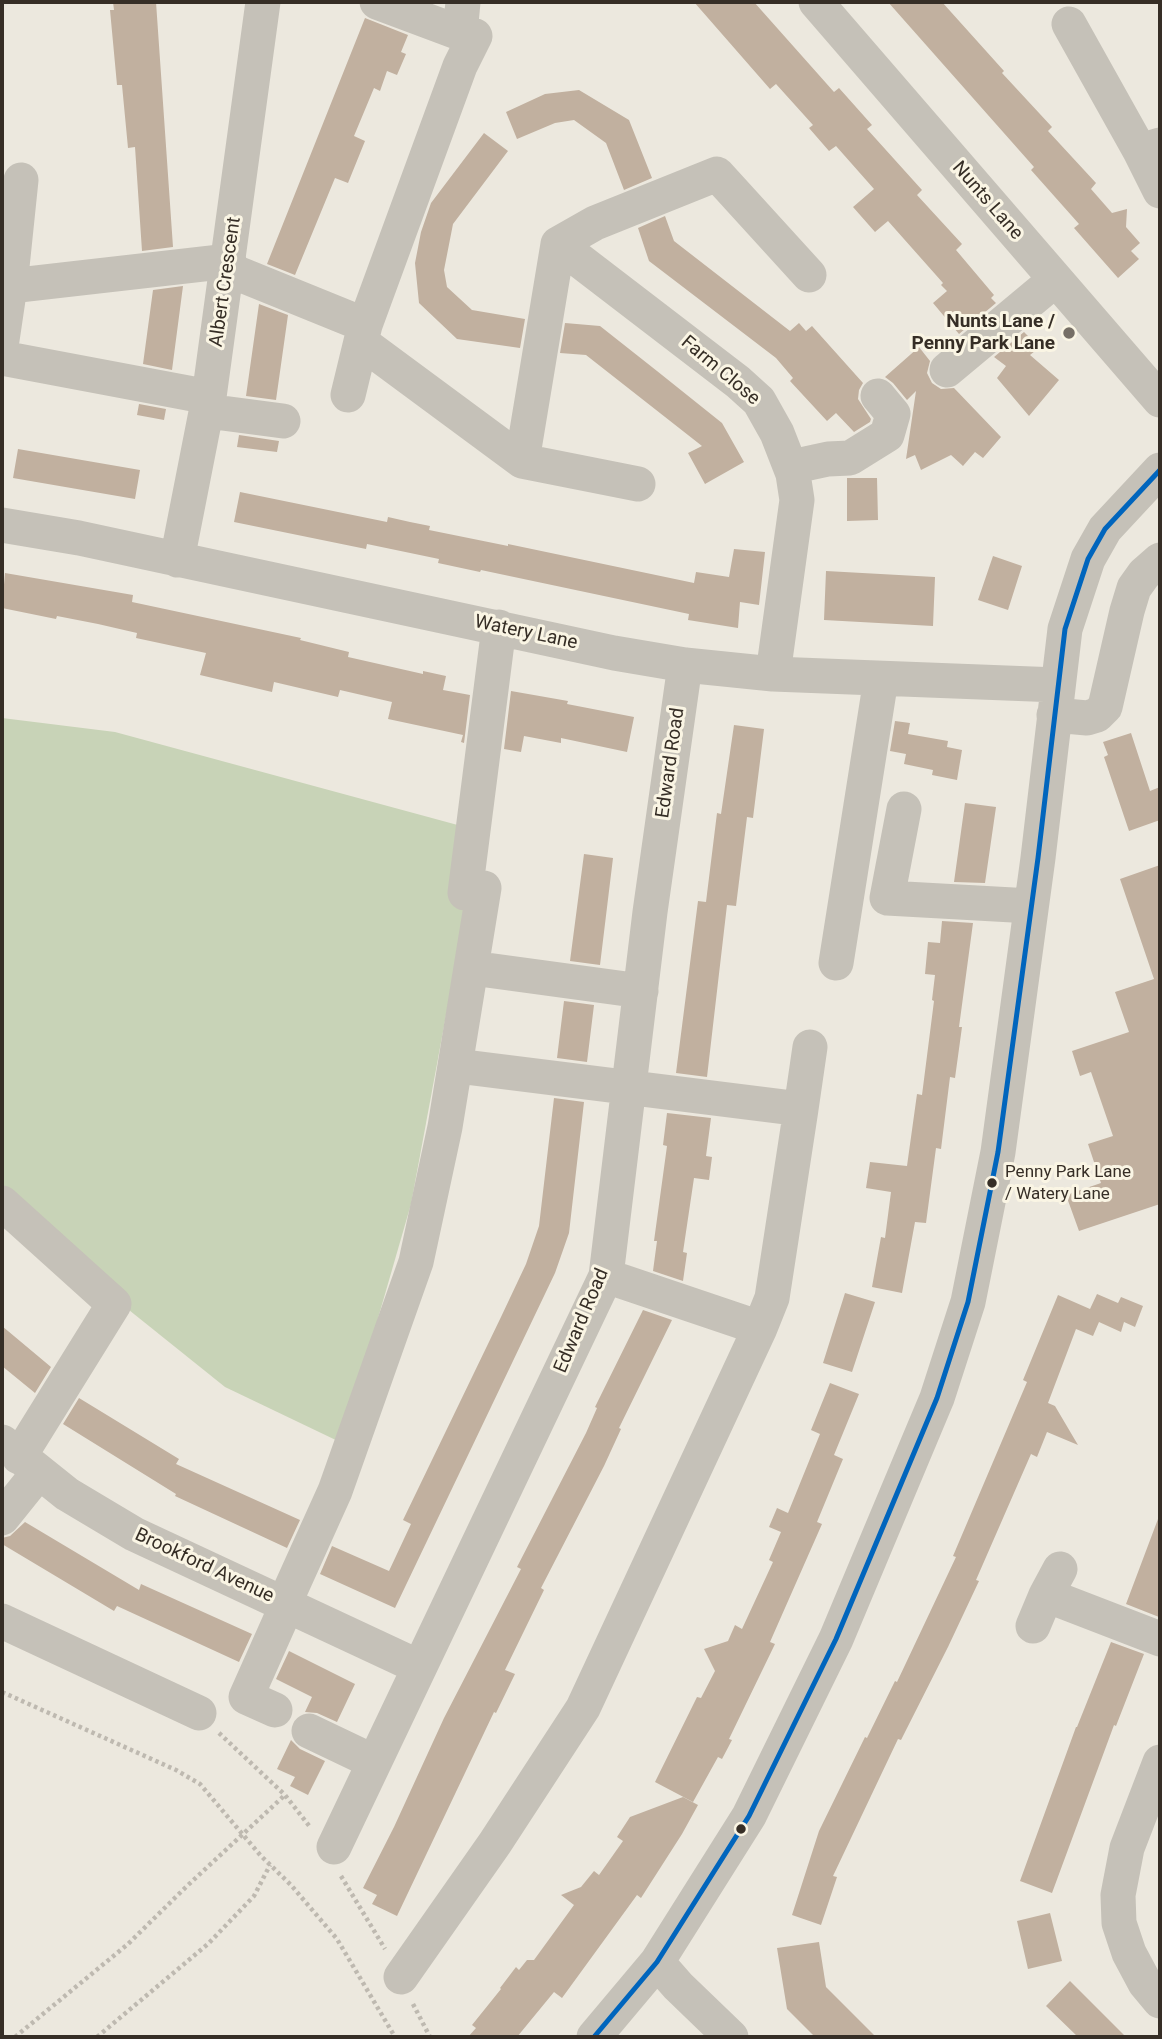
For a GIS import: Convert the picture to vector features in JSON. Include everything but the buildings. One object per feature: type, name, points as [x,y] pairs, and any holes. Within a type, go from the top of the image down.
[{"type":"street","name":"Albert Crescent","points":[[177,560],[208,404],[263,2]]},
{"type":"street","points":[[348,395],[363,334],[460,66],[475,36],[461,17],[377,2]]},
{"type":"street","name":"Nunts Lane","points":[[816,2],[1160,400]]},
{"type":"street","points":[[1069,24],[1150,148],[1160,191]]},
{"type":"street","points":[[522,461],[558,244],[595,223],[717,173],[809,275]]},
{"type":"street","points":[[2,340],[21,180]]},
{"type":"street","name":"Farm Close","points":[[558,244],[750,392],[769,417],[791,467],[797,510],[773,674]]},
{"type":"street","points":[[10,286],[228,265],[363,334],[522,461],[638,484]]},
{"type":"street","points":[[947,370],[1055,280]]},
{"type":"street","points":[[2,358],[283,421]]},
{"type":"street","points":[[791,467],[828,459],[850,458],[887,435],[893,414],[878,396]]},
{"type":"street","points":[[594,2037],[657,1962],[754,1804],[836,1639],[937,1398],[968,1302],[993,1178],[1031,906],[1065,629],[1088,559],[1105,528],[1160,470]]},
{"type":"street","name":"Watery Lane","points":[[2,525],[79,538],[614,653],[685,665],[773,674],[881,679],[1056,700],[1087,718],[1097,715],[1105,707],[1127,611],[1135,588],[1144,574],[1160,559]]},
{"type":"street","points":[[275,1710],[246,1697],[335,1491],[416,1262],[457,1066],[472,968],[475,891],[499,627]]},
{"type":"street","name":"Edward Road","points":[[327,1848],[374,1762],[606,1276],[685,665]]},
{"type":"street","points":[[835,963],[881,679]]},
{"type":"street","points":[[904,809],[887,898],[1031,906]]},
{"type":"street","points":[[472,968],[641,990]]},
{"type":"street","points":[[401,1977],[495,1843],[583,1708],[760,1328],[772,1298],[810,1047]]},
{"type":"street","points":[[457,1066],[802,1109]]},
{"type":"street","points":[[2,1203],[114,1304],[20,1457],[2,1518]]},
{"type":"street","points":[[606,1276],[760,1328]]},
{"type":"street","name":"Brookford Avenue","points":[[20,1457],[67,1494],[134,1534],[419,1667]]},
{"type":"street","points":[[1046,1597],[1160,1639]]},
{"type":"street","points":[[2,1620],[208,1722]]},
{"type":"street","points":[[309,1731],[374,1762]]},
{"type":"street","points":[[1160,1762],[1148,1831],[1127,1848],[1118,1895],[1119,1923],[1129,1953],[1145,1983],[1160,2001]]},
{"type":"street","points":[[657,1962],[717,2033]]},
{"type":"path","points":[[2,1692],[177,1770],[200,1784],[337,1939],[395,2037]]},
{"type":"path","points":[[208,1722],[285,1795],[327,1848],[401,1977],[430,2037]]},
{"type":"path","points":[[15,2037],[128,1944],[285,1795]]},
{"type":"path","points":[[97,2037],[208,1944],[254,1896],[271,1865]]},
{"type":"green space","points":[[2,718],[115,732],[465,827],[465,913],[411,1204],[342,1443],[225,1387],[119,1302],[2,1198]]},
{"type":"transit line","points":[[594,2037],[657,1962],[749,1816],[836,1639],[937,1398],[968,1302],[998,1152],[1038,858],[1065,629],[1088,559],[1105,529],[1160,470]]},
{"type":"place","name":"Nunts Lane / Penny Park Lane","points":[[1069,333]]},
{"type":"place","name":"Penny Park Lane / Watery Lane","points":[[992,1183]]}]
